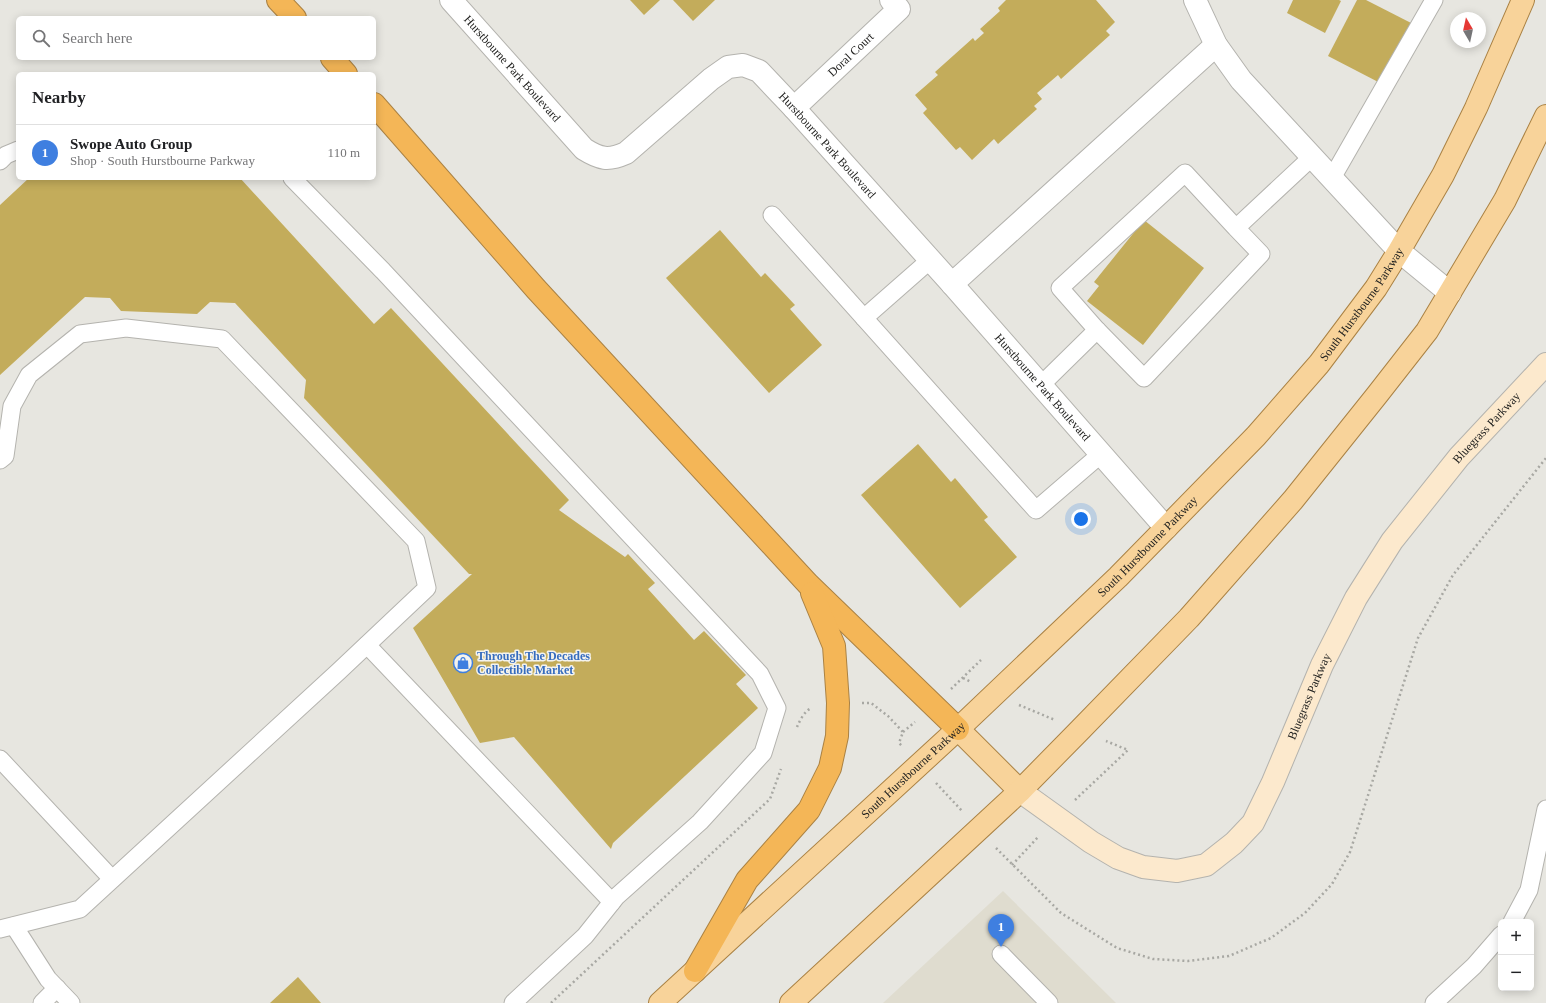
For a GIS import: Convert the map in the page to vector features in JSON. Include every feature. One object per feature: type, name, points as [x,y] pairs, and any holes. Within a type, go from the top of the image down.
[{"type":"highway","points":[[278,0],[293,16]]},
{"type":"highway","points":[[334,60],[344,72]]},
{"type":"highway","points":[[376,106],[536,289],[808,584],[958,730]]},
{"type":"highway","points":[[694,971],[747,880],[810,810],[830,768],[837,736],[838,703],[834,646],[808,584]]},
{"type":"main road","name":"South Hurstbourne Parkway","points":[[660,1003],[919,764],[958,730],[1118,576],[1256,436],[1319,364],[1376,288],[1443,175],[1476,108],[1518,2]]},
{"type":"main road","points":[[791,1003],[1020,791],[1189,618],[1292,500],[1427,331],[1505,200],[1546,116]]},
{"type":"main road","points":[[958,730],[1020,791]]},
{"type":"street","name":"Hurstbourne Park Boulevard","points":[[452,0],[584,149],[597,157],[615,158],[626,154],[712,79],[728,67],[744,65],[758,71],[794,108],[952,284],[1166,528]]},
{"type":"street","name":"Doral Court","points":[[794,108],[899,9],[891,0]]},
{"type":"street","points":[[1202,5],[1216,45],[1241,80],[1399,251],[1450,293]]},
{"type":"street","points":[[952,284],[1216,45]]},
{"type":"street","name":"Bluegrass Parkway","points":[[1020,791],[1091,842],[1118,858],[1143,867],[1177,871],[1206,865],[1234,843],[1253,823],[1273,782],[1322,665],[1356,598],[1392,541],[1459,457],[1546,364]]},
{"type":"lane","points":[[1332,178],[1434,0]]},
{"type":"lane","points":[[0,161],[6,155],[16,151]]},
{"type":"lane","points":[[1236,228],[1312,157]]},
{"type":"lane","points":[[1185,174],[1236,228],[1261,254],[1144,378],[1096,330],[1060,288],[1185,174]]},
{"type":"lane","points":[[294,180],[383,271],[760,674],[777,708],[763,753],[700,822],[612,902],[585,936],[514,1003]]},
{"type":"lane","points":[[772,215],[1036,510],[1101,454]]},
{"type":"lane","points":[[864,318],[930,260]]},
{"type":"lane","points":[[0,460],[5,456],[12,406],[29,376],[80,334],[126,328],[222,339],[416,541],[427,588],[367,645],[80,908],[7,928],[48,979],[71,1003]]},
{"type":"lane","points":[[1041,385],[1096,330]]},
{"type":"lane","points":[[367,645],[612,902]]},
{"type":"lane","points":[[0,759],[112,879]]},
{"type":"lane","points":[[1514,919],[1529,890],[1546,810]]},
{"type":"lane","points":[[1434,1003],[1474,966],[1498,938]]},
{"type":"lane","points":[[1001,954],[1049,1003]]},
{"type":"lane","points":[[42,1003],[57,988]]},
{"type":"path","points":[[796,729],[799,722],[809,709],[824,704],[871,703],[888,716],[903,732],[899,743],[1012,865],[1061,913],[1118,948],[1153,959],[1188,961],[1229,956],[1271,938],[1305,913],[1332,884],[1350,852],[1418,638],[1453,575],[1546,458]]},
{"type":"path","points":[[551,1003],[770,799],[783,765]]},
{"type":"shaded area","points":[[1003,891],[1116,1003],[883,1003]]},
{"type":"building","points":[[630,0],[660,0],[644,15]]},
{"type":"building","points":[[673,0],[715,0],[693,21]]},
{"type":"building","points":[[1006,0],[1096,0],[1115,22],[1106,31],[1110,35],[1061,79],[1058,75],[1037,93],[1042,99],[1034,106],[1037,109],[998,144],[994,139],[972,160],[960,147],[956,150],[923,113],[927,109],[915,95],[938,75],[935,72],[973,38],[975,41],[984,33],[980,29],[1000,11],[998,8]]},
{"type":"building","points":[[1293,0],[1341,1],[1325,33],[1287,13]]},
{"type":"building","points":[[1357,0],[1366,0],[1415,25],[1384,85],[1328,56]]},
{"type":"building","points":[[27,180],[242,180],[374,324],[391,308],[569,500],[559,510],[625,557],[628,554],[655,583],[648,589],[694,640],[704,631],[746,675],[736,684],[758,708],[613,843],[611,849],[514,737],[480,743],[413,628],[472,574],[469,574],[304,398],[306,380],[235,303],[210,302],[197,314],[121,311],[110,298],[85,297],[0,375],[0,205]]},
{"type":"building","points":[[1144,220],[1204,268],[1143,345],[1087,301],[1099,286],[1094,282]]},
{"type":"building","points":[[720,230],[761,277],[765,273],[795,305],[790,309],[822,345],[769,393],[666,278]]},
{"type":"building","points":[[918,444],[951,482],[955,478],[988,517],[984,520],[1017,557],[960,608],[861,495]]},
{"type":"building","points":[[298,977],[321,1003],[270,1003]]},
{"type":"place","name":"Through The Decades Collectible Market","points":[[463,663]]},
{"type":"place","name":"Swope Auto Group","points":[[1001,947]]}]
